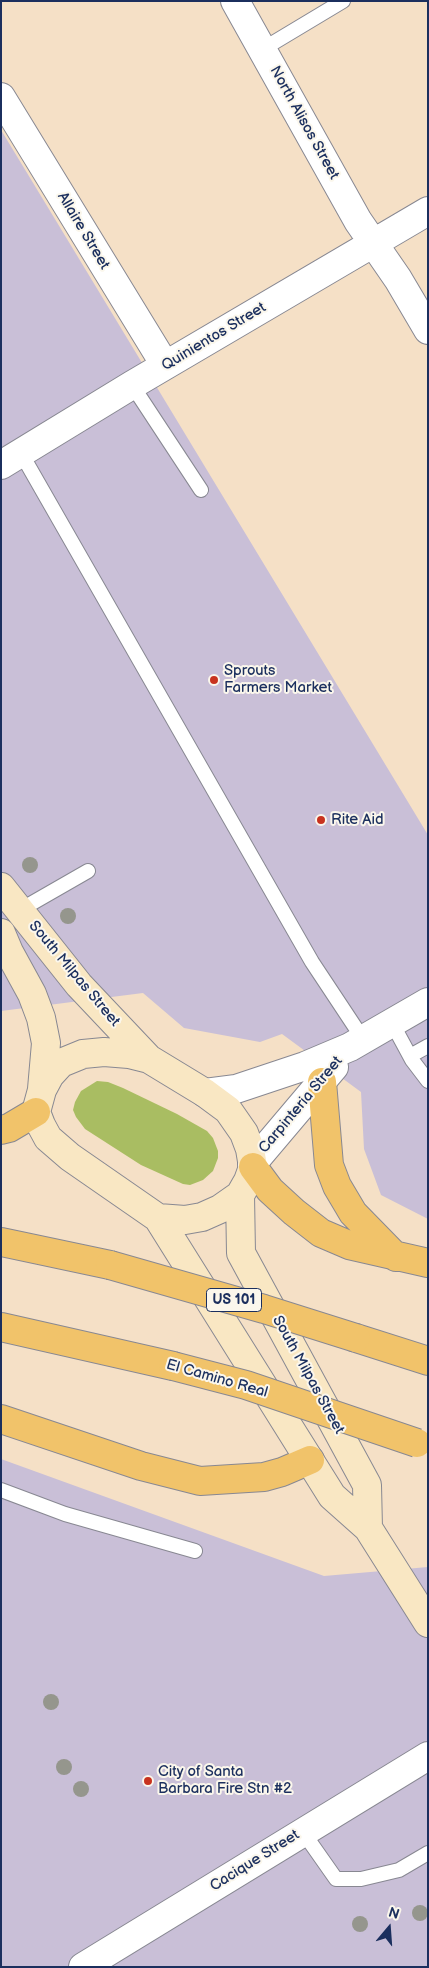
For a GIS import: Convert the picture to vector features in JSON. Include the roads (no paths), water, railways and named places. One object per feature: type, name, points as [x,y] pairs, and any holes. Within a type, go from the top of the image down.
[{"type":"highway","points":[[322,1082],[329,1165],[337,1186],[353,1213],[398,1258]]},
{"type":"highway","points":[[1,1130],[9,1128],[39,1101]]},
{"type":"highway","points":[[252,1165],[270,1190],[321,1233],[349,1245],[428,1264]]},
{"type":"highway","name":"US 101","points":[[1,1242],[110,1265],[264,1308],[428,1361]]},
{"type":"highway","name":"El Camino Real","points":[[1,1327],[173,1366],[246,1386],[422,1445]]},
{"type":"highway","points":[[1,1419],[141,1466],[200,1481],[264,1477],[282,1472],[310,1460]]},
{"type":"main road","name":"South Milpas Street","points":[[1,887],[79,985],[149,1059]]},
{"type":"main road","points":[[1,933],[32,994],[41,1018],[46,1043],[39,1101],[48,1138],[70,1158],[158,1218],[332,1496],[368,1528],[428,1623]]},
{"type":"main road","points":[[39,1101],[50,1075],[61,1063],[83,1054],[104,1052],[129,1054],[149,1059],[205,1093],[228,1110],[244,1133],[250,1148],[252,1165],[248,1182],[240,1195],[220,1209],[202,1217],[185,1220],[158,1218]]},
{"type":"main road","name":"South Milpas Street","points":[[240,1195],[241,1253],[367,1484],[368,1528]]},
{"type":"street","name":"North Alisos Street","points":[[235,1],[354,215],[374,242],[428,330]]},
{"type":"street","name":"Allaire Street","points":[[1,97],[166,365]]},
{"type":"street","name":"Quinientos Street","points":[[11,459],[166,365],[428,211]]},
{"type":"street","name":"Carpinteria Street","points":[[205,1093],[236,1089],[305,1066],[357,1043],[428,1002]]},
{"type":"street","name":"Carpinteria Street","points":[[252,1165],[357,1043]]},
{"type":"street","name":"Cacique Street","points":[[83,1967],[428,1756]]},
{"type":"lane","points":[[263,49],[343,1]]},
{"type":"lane","points":[[132,386],[201,490]]},
{"type":"lane","points":[[11,459],[312,962],[357,1043]]},
{"type":"lane","points":[[20,910],[88,871]]},
{"type":"lane","points":[[392,1023],[410,1056],[428,1081]]},
{"type":"lane","points":[[410,1056],[428,1046]]},
{"type":"lane","points":[[1,1490],[65,1514],[195,1551]]},
{"type":"lane","points":[[303,1832],[336,1879],[361,1879],[399,1870],[428,1853]]},
{"type":"place","name":"Sprouts Farmers Market","points":[[214,680]]},
{"type":"place","name":"Rite Aid","points":[[321,820]]},
{"type":"place","name":"City of Santa Barbara Fire Stn #2","points":[[148,1781]]}]
